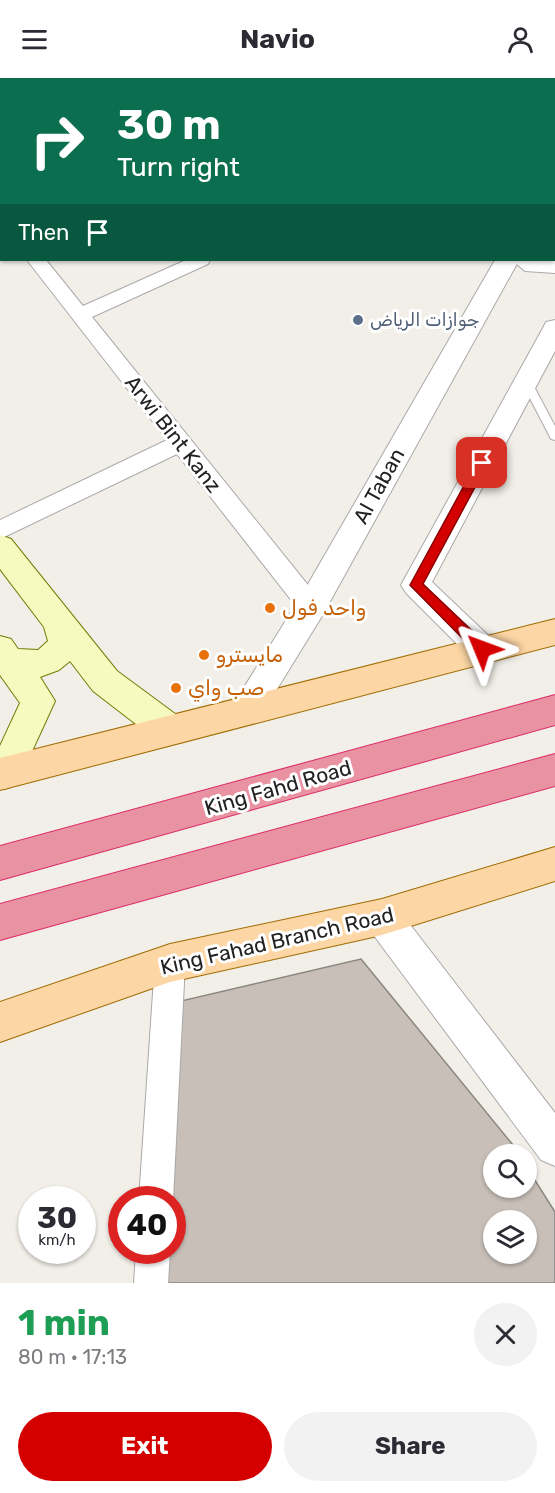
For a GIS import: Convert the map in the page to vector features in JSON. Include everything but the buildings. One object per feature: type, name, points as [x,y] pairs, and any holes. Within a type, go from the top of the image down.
[{"type":"highway","name":"King Fahd Road","points":[[0,863],[555,710]]},
{"type":"highway","points":[[0,922],[555,770]]},
{"type":"main road","points":[[0,547],[105,681],[170,730]]},
{"type":"main road","points":[[4,654],[26,666],[43,664],[50,660],[57,655],[64,642],[59,622]]},
{"type":"main road","points":[[3,773],[555,632]]},
{"type":"main road","points":[[3,773],[38,701],[4,654]]},
{"type":"main road","name":"King Fahad Branch Road","points":[[0,1022],[170,963],[382,918],[555,864]]},
{"type":"main road","points":[[0,1000],[170,963]]},
{"type":"street","name":"Arwi Bint Kanz","points":[[37,261],[311,607]]},
{"type":"street","points":[[79,315],[199,261]]},
{"type":"street","name":"Al Taban","points":[[247,710],[311,607],[506,261]]},
{"type":"street","points":[[522,261],[532,267],[555,267]]},
{"type":"street","points":[[482,649],[416,585],[555,328]]},
{"type":"street","points":[[0,530],[180,443]]},
{"type":"street","points":[[382,918],[555,1146]]},
{"type":"street","points":[[157,1186],[170,963]]},
{"type":"street","points":[[151,1283],[152,1264]]},
{"type":"lane","points":[[526,381],[555,436]]},
{"type":"place","name":"جوازات الرياض","points":[[358,320]]},
{"type":"place","name":"واحد فول","points":[[270,608]]},
{"type":"place","name":"مايسترو","points":[[204,655]]},
{"type":"place","name":"صب واي","points":[[176,688]]},
{"type":"route","points":[[482,463],[416,585],[482,649]]}]
